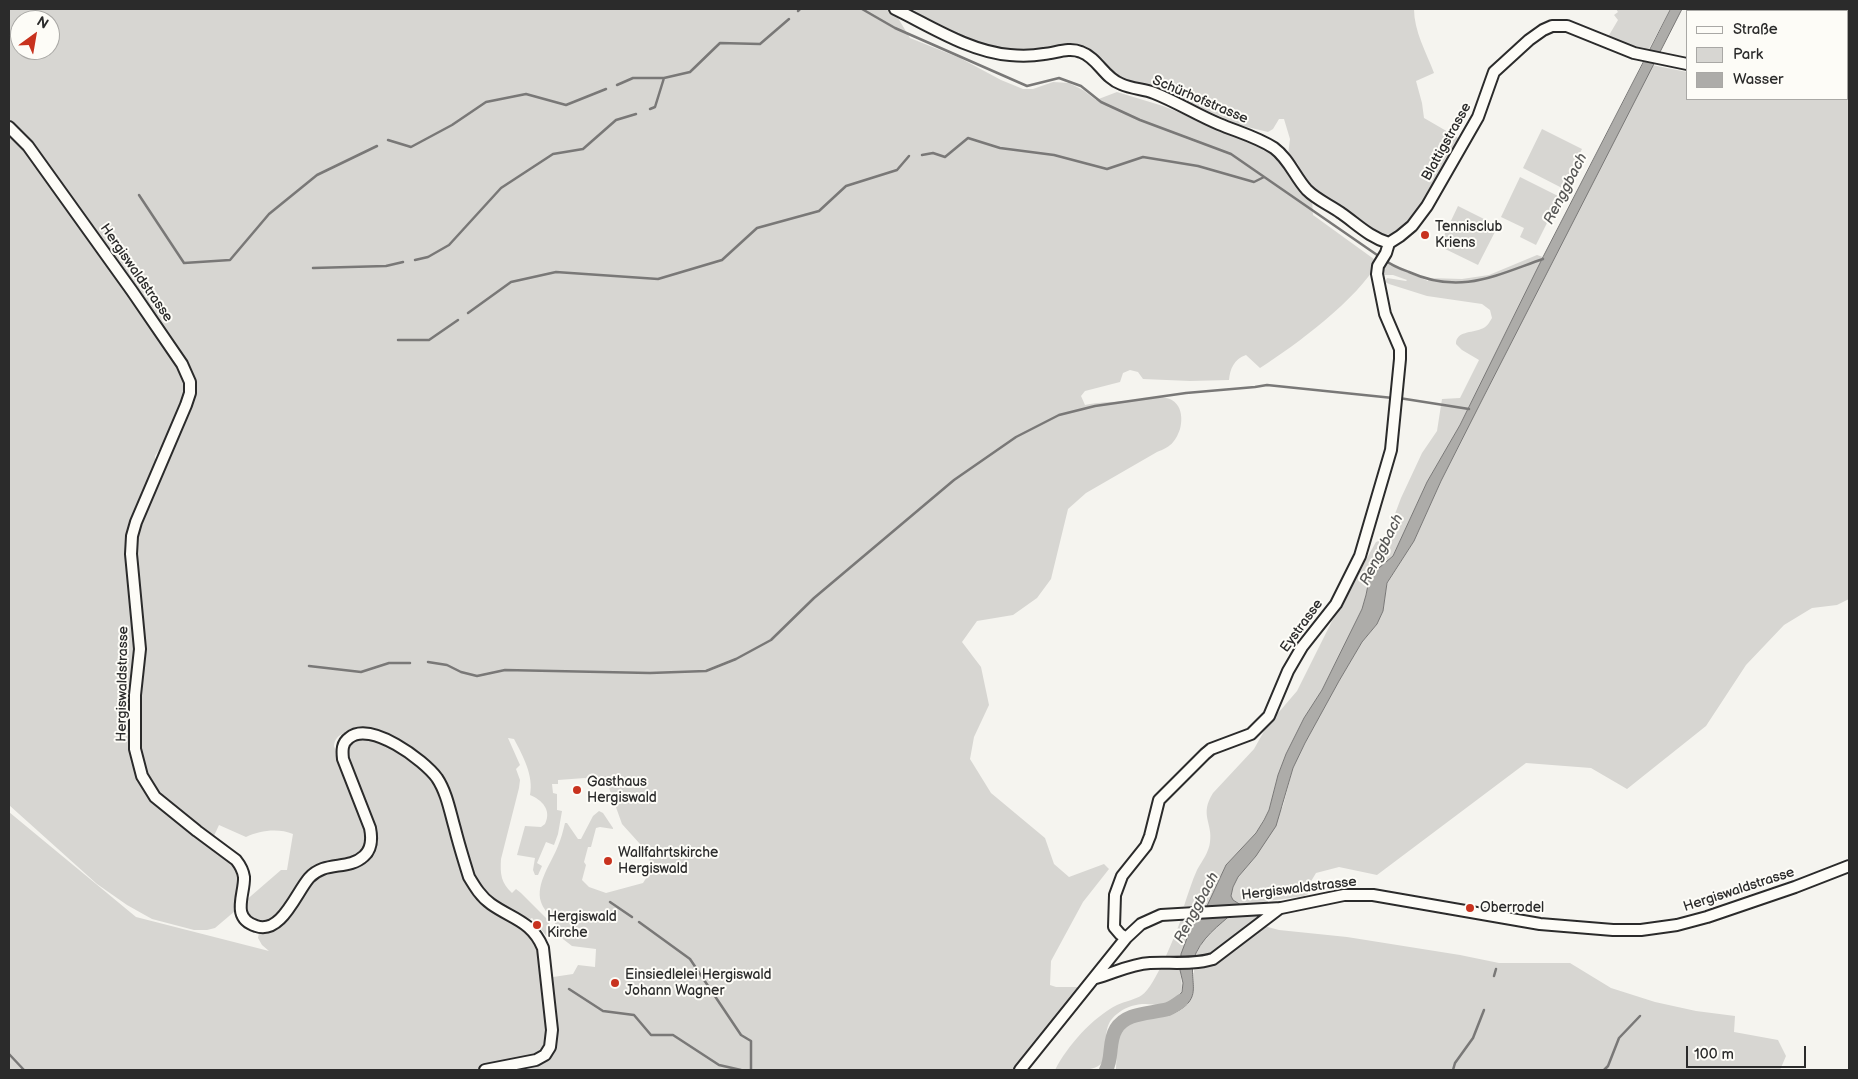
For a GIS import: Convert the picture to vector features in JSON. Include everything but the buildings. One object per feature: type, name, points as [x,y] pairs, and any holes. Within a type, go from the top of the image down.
[{"type":"street","name":"Schürhofstrasse","points":[[895,9],[966,44],[985,51],[1026,56],[1068,50],[1081,52],[1095,62],[1112,80],[1122,85],[1153,93],[1218,124],[1254,137],[1275,149],[1285,158],[1299,179],[1314,196],[1342,213],[1387,248]]},
{"type":"street","name":"Blattigstrasse","points":[[1387,248],[1412,226],[1427,206],[1478,117],[1494,72],[1533,36],[1550,27],[1567,26],[1642,56],[1686,64]]},
{"type":"street","name":"Hergiswaldstrasse","points":[[9,127],[28,146],[110,261],[182,364],[190,382],[190,393],[186,405],[136,522],[131,544],[140,649],[136,683],[135,749],[139,767],[146,784],[166,808],[236,860],[242,867],[244,876],[240,904],[241,912],[250,924],[264,927],[273,925],[282,917],[305,883],[316,872],[326,867],[356,862],[368,850],[372,838],[370,828],[342,759],[343,746],[348,738],[362,732],[370,733],[399,747],[420,761],[432,772],[443,789],[469,877],[476,889],[491,904],[525,923],[537,936],[543,948],[552,1030],[550,1047],[545,1055],[536,1060],[485,1070]]},
{"type":"street","name":"Eystrasse","points":[[1126,938],[1114,927],[1115,895],[1122,876],[1146,846],[1160,800],[1211,749],[1251,734],[1269,716],[1288,671],[1302,648],[1336,604],[1365,544],[1391,450],[1400,359],[1400,349],[1385,314],[1377,274],[1378,266],[1387,248]]},
{"type":"street","name":"Hergiswaldstrasse","points":[[1020,1070],[1096,978],[1126,938],[1141,924],[1161,915],[1185,912],[1281,908],[1344,895],[1373,895],[1540,924],[1613,930],[1641,930],[1677,925],[1706,917],[1795,887],[1849,866]]},
{"type":"street","points":[[1096,978],[1129,967],[1149,963],[1202,962],[1213,959],[1281,908]]},
{"type":"green space","points":[[9,9],[887,9],[895,13],[910,38],[960,58],[1001,80],[1023,89],[1033,89],[1053,82],[1069,83],[1083,90],[1096,100],[1117,92],[1163,106],[1248,140],[1285,162],[1294,183],[1312,199],[1313,215],[1378,262],[1369,276],[1341,306],[1308,334],[1260,368],[1246,355],[1238,359],[1233,365],[1229,380],[1143,379],[1138,372],[1130,370],[1123,373],[1120,382],[1085,391],[1081,396],[1085,405],[1162,397],[1168,398],[1174,401],[1180,411],[1181,423],[1178,434],[1169,446],[1086,493],[1068,509],[1051,579],[1037,598],[1013,615],[977,621],[962,642],[981,667],[989,705],[974,737],[970,759],[991,793],[1045,838],[1054,864],[1069,877],[1104,864],[1109,869],[1083,902],[1051,961],[1050,985],[1056,987],[1077,987],[1077,992],[1012,1070],[9,1070],[9,812],[136,917],[269,951],[258,938],[259,933],[272,929],[287,916],[302,892],[314,878],[330,869],[358,864],[371,855],[374,846],[374,833],[345,755],[347,746],[353,739],[360,736],[370,737],[404,754],[429,775],[444,800],[465,872],[474,891],[491,907],[523,926],[521,928],[531,939],[533,938],[543,967],[548,1019],[554,1017],[553,977],[573,974],[578,965],[595,967],[596,949],[572,946],[559,936],[556,924],[541,902],[540,888],[542,881],[559,843],[565,823],[567,823],[578,839],[581,839],[593,816],[599,811],[603,813],[613,828],[596,828],[591,847],[588,847],[582,880],[589,887],[606,893],[643,883],[650,872],[649,854],[622,824],[608,785],[585,778],[558,780],[558,784],[552,784],[553,793],[557,794],[557,810],[562,811],[558,834],[554,845],[546,842],[537,863],[542,866],[538,875],[535,875],[533,870],[535,858],[517,855],[525,826],[541,827],[545,824],[547,814],[545,806],[530,795],[531,788],[527,766],[514,739],[508,738],[520,765],[516,769],[520,780],[501,859],[501,874],[503,882],[512,893],[516,889],[548,920],[551,931],[548,938],[532,918],[530,919],[493,901],[482,891],[469,865],[455,815],[445,788],[438,776],[428,765],[416,755],[382,735],[368,730],[354,731],[345,733],[337,738],[334,746],[367,832],[367,843],[363,851],[357,856],[330,862],[313,869],[282,911],[274,918],[267,922],[258,922],[249,917],[244,902],[281,870],[287,870],[293,834],[282,831],[270,831],[246,837],[219,825],[213,838],[160,799],[146,779],[141,767],[138,751],[139,683],[144,649],[140,620],[142,609],[135,564],[136,537],[151,491],[192,400],[194,387],[192,376],[172,343],[30,144],[9,123]]},
{"type":"green space","points":[[908,9],[1414,9],[1418,33],[1434,73],[1416,81],[1424,118],[1462,140],[1426,201],[1409,223],[1395,233],[1385,235],[1375,233],[1313,190],[1301,175],[1298,164],[1288,155],[1290,139],[1284,119],[1279,119],[1273,129],[1268,132],[1239,125],[1172,95],[1122,79],[1084,50],[1036,53],[992,49]]},
{"type":"green space","points":[[1616,9],[1671,9],[1647,52],[1612,41],[1608,37],[1618,20],[1614,15],[1618,12]]},
{"type":"green space","points":[[1849,30],[1849,599],[1837,605],[1812,608],[1784,625],[1746,665],[1706,726],[1627,789],[1591,768],[1526,763],[1377,875],[1339,867],[1316,873],[1310,883],[1308,894],[1304,896],[1268,901],[1269,904],[1241,905],[1233,900],[1231,896],[1233,887],[1238,877],[1256,856],[1283,806],[1293,768],[1305,743],[1362,642],[1377,624],[1383,611],[1387,584],[1414,541],[1441,481],[1652,65],[1686,72],[1686,100],[1848,100]]},
{"type":"green space","points":[[1542,129],[1582,149],[1562,188],[1523,168]]},
{"type":"green space","points":[[9,132],[21,143],[75,216],[186,378],[185,398],[170,433],[155,456],[155,463],[146,489],[128,530],[136,638],[133,687],[143,785],[233,863],[240,875],[235,911],[215,928],[194,930],[152,919],[127,905],[97,884],[9,805]]},
{"type":"green space","points":[[1520,177],[1560,197],[1536,245],[1520,237],[1524,228],[1501,217]]},
{"type":"green space","points":[[1458,206],[1498,226],[1478,265],[1439,246]]},
{"type":"green space","points":[[1537,255],[1543,257],[1460,425],[1427,482],[1393,556],[1369,580],[1362,609],[1322,690],[1304,718],[1286,754],[1278,775],[1269,810],[1256,833],[1226,865],[1207,906],[1184,906],[1195,874],[1209,846],[1210,835],[1207,807],[1213,793],[1254,749],[1272,717],[1279,712],[1297,691],[1338,609],[1376,542],[1386,538],[1401,498],[1422,453],[1437,431],[1442,399],[1460,398],[1479,360],[1462,350],[1456,344],[1457,340],[1465,333],[1485,327],[1492,318],[1490,310],[1482,304],[1427,296],[1389,284],[1385,282],[1387,278],[1407,280],[1393,275],[1382,275],[1381,269],[1385,263],[1428,281],[1429,278],[1462,279],[1489,275]]},
{"type":"green space","points":[[1268,913],[1264,926],[1279,930],[1347,937],[1499,963],[1570,963],[1611,988],[1655,1002],[1696,1011],[1735,1016],[1734,1032],[1778,1040],[1786,1056],[1780,1070],[1116,1070],[1118,1042],[1125,1023],[1135,1019],[1169,1015],[1194,972],[1195,955],[1205,938],[1228,916]]},
{"type":"green space","points":[[1182,917],[1195,917],[1182,962],[1182,991],[1178,998],[1166,1004],[1135,1005],[1125,1008],[1117,1014],[1110,1022],[1107,1030],[1106,1055],[1097,1067],[1082,1071],[1055,1070],[1074,1042],[1099,1017],[1120,1004],[1139,997],[1147,990],[1165,959]]},
{"type":"water","points":[[1671,9],[1682,9],[1441,481],[1414,541],[1387,583],[1383,611],[1377,624],[1362,642],[1305,743],[1293,768],[1276,826],[1256,856],[1238,877],[1233,887],[1231,896],[1233,900],[1241,905],[1200,946],[1193,963],[1193,988],[1189,1002],[1181,1009],[1169,1015],[1163,1005],[1173,1002],[1182,992],[1181,954],[1195,917],[1207,906],[1226,865],[1256,833],[1264,820],[1269,810],[1278,775],[1286,754],[1304,718],[1322,690],[1362,609],[1369,580],[1373,573],[1393,556],[1427,482],[1460,425],[1543,257]]},
{"type":"waterway","points":[[862,9],[895,28],[1027,86],[1059,78],[1081,86],[1101,102],[1140,120],[1231,154],[1380,257]]},
{"type":"waterway","points":[[617,85],[633,78],[664,78],[690,72],[720,43],[760,44],[789,19]]},
{"type":"waterway","points":[[650,109],[655,107],[664,78]]},
{"type":"waterway","points":[[388,140],[411,147],[452,125],[486,102],[526,94],[566,105],[606,89]]},
{"type":"waterway","points":[[415,260],[428,257],[449,245],[501,188],[553,154],[583,149],[616,120],[636,114]]},
{"type":"waterway","points":[[922,155],[933,153],[945,157],[968,138],[1000,148],[1054,155],[1107,169],[1143,157],[1198,166],[1254,182],[1264,177]]},
{"type":"waterway","points":[[139,195],[184,263],[230,260],[269,214],[317,175],[377,146]]},
{"type":"waterway","points":[[468,313],[511,282],[556,272],[658,279],[722,260],[757,228],[819,211],[846,186],[897,170],[909,156]]},
{"type":"waterway","points":[[1385,260],[1427,279],[1461,282],[1493,277],[1543,259]]},
{"type":"waterway","points":[[313,268],[386,266],[403,262]]},
{"type":"waterway","points":[[398,340],[429,340],[458,320]]},
{"type":"waterway","points":[[428,662],[447,665],[461,672],[477,676],[505,670],[650,673],[706,671],[736,659],[771,640],[814,598],[954,480],[1016,437],[1059,415],[1095,406],[1186,393],[1267,385],[1393,398]]},
{"type":"waterway","points":[[1399,398],[1469,409]]},
{"type":"waterway","points":[[309,666],[361,672],[389,663],[410,663]]},
{"type":"waterway","points":[[610,902],[632,917]]},
{"type":"waterway","points":[[639,922],[690,959],[741,1035],[751,1041],[751,1070]]},
{"type":"waterway","points":[[1494,976],[1496,969]]},
{"type":"waterway","points":[[569,989],[603,1011],[634,1015],[651,1035],[673,1035],[719,1065],[741,1070]]},
{"type":"waterway","name":"Renggbach","points":[[1106,1070],[1114,1034],[1120,1023],[1139,1014],[1168,1009],[1181,1001]]},
{"type":"waterway","points":[[1453,1070],[1455,1063],[1473,1038],[1484,1010]]},
{"type":"waterway","points":[[1604,1070],[1608,1066],[1619,1038],[1640,1016]]},
{"type":"waterway","points":[[9,1054],[24,1070]]},
{"type":"place","name":"Tennisclub Kriens","points":[[1425,235]]},
{"type":"place","name":"Gasthaus Hergiswald","points":[[577,790]]},
{"type":"place","name":"Wallfahrtskirche Hergiswald","points":[[608,861]]},
{"type":"place","name":"Oberrodel","points":[[1470,908]]},
{"type":"place","name":"Hergiswald Kirche","points":[[537,925]]},
{"type":"place","name":"Einsiedlelei Hergiswald Johann Wagner","points":[[615,983]]}]
